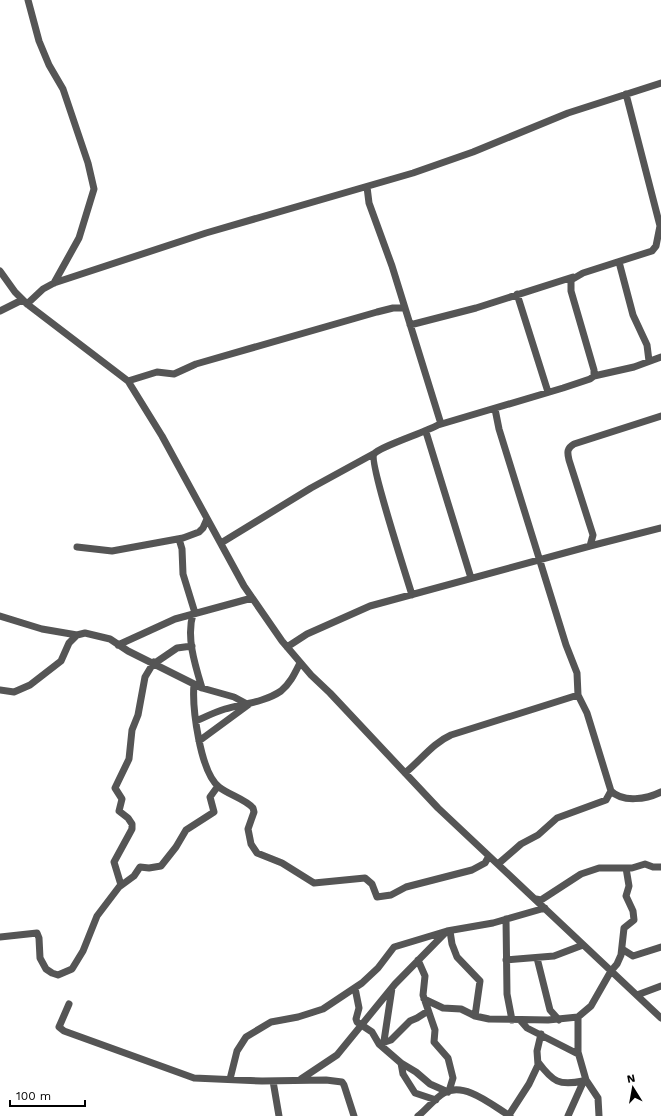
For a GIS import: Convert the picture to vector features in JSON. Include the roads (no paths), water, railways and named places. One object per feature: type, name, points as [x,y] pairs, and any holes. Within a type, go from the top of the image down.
[{"type":"street","points":[[28,0],[39,41],[48,65],[63,89],[88,163],[94,189],[79,238],[54,283]]},
{"type":"street","points":[[0,311],[25,302],[54,283],[206,233],[367,187],[473,152],[568,113],[661,83]]},
{"type":"street","points":[[410,325],[461,313],[574,276],[658,251],[660,221],[626,94]]},
{"type":"street","points":[[367,187],[369,203],[441,424]]},
{"type":"street","points":[[619,262],[633,315],[647,345],[649,361]]},
{"type":"street","points":[[0,271],[25,302],[49,323],[114,369],[128,381],[162,436],[252,598],[300,663],[438,808],[661,1018]]},
{"type":"street","points":[[574,276],[570,280],[571,290],[594,370],[594,376]]},
{"type":"street","points":[[517,294],[548,392]]},
{"type":"street","points":[[128,381],[157,372],[174,374],[196,364],[377,312],[393,308],[404,308]]},
{"type":"street","points":[[221,542],[311,488],[384,448],[426,432],[441,424],[495,409],[590,379],[594,376],[634,367],[661,357]]},
{"type":"street","points":[[495,409],[499,429],[577,673],[578,695],[587,713],[611,791],[620,797],[633,798],[648,797],[661,792]]},
{"type":"street","points":[[590,546],[593,535],[569,460],[567,451],[569,447],[574,444],[661,416]]},
{"type":"street","points":[[426,432],[471,578]]},
{"type":"street","points":[[375,453],[373,457],[377,480],[412,595]]},
{"type":"street","points":[[77,547],[112,552],[179,539],[199,532],[203,528],[207,519]]},
{"type":"street","points":[[287,647],[307,634],[362,609],[471,578],[661,528]]},
{"type":"street","points":[[179,539],[182,549],[183,574],[194,614],[190,625],[192,646],[202,688]]},
{"type":"street","points":[[118,645],[152,628],[194,614],[252,598]]},
{"type":"street","points":[[0,616],[42,629],[77,635],[85,633],[101,636],[202,688],[234,697],[249,704]]},
{"type":"street","points":[[2,692],[22,690],[61,661],[69,643],[77,635]]},
{"type":"street","points":[[121,885],[114,862],[132,829],[132,824],[128,818],[119,811],[122,799],[115,788],[129,758],[132,730],[138,715],[145,677],[154,662],[177,648],[192,646]]},
{"type":"street","points":[[196,721],[223,710],[249,704],[281,691],[292,678],[300,663]]},
{"type":"street","points":[[194,684],[196,721],[199,741],[205,762],[218,786],[253,808],[254,812],[248,829],[251,844],[255,851],[282,863],[314,883],[365,878],[372,884],[375,896],[383,897],[391,895],[406,887],[480,867],[485,864],[489,856]]},
{"type":"street","points":[[405,773],[419,762],[438,742],[452,735],[578,695]]},
{"type":"street","points":[[199,741],[249,704]]},
{"type":"street","points":[[0,937],[37,933],[39,938],[40,958],[46,969],[54,974],[68,971],[75,966],[83,951],[97,916],[121,885],[134,876],[140,867],[155,868],[164,863],[186,830],[214,812],[210,797],[218,786]]},
{"type":"street","points":[[498,864],[521,844],[538,835],[557,818],[606,800],[611,791]]},
{"type":"street","points":[[536,899],[541,900],[581,874],[599,868],[626,868],[645,864],[653,867],[661,867]]},
{"type":"street","points":[[424,999],[441,1007],[461,1009],[475,1016],[489,1019],[559,1020],[578,1017],[591,1006],[611,971],[617,964],[622,949],[624,928],[633,922],[634,917],[626,896],[629,886],[626,868]]},
{"type":"street","points":[[230,1079],[237,1051],[246,1037],[271,1022],[298,1017],[323,1009],[355,988],[373,973],[394,948],[448,931],[506,919],[545,908]]},
{"type":"street","points":[[506,919],[507,994],[512,1020]]},
{"type":"street","points":[[301,1079],[337,1055],[392,988],[448,931]]},
{"type":"street","points":[[448,931],[457,957],[480,981],[475,1016]]},
{"type":"street","points":[[506,960],[537,958],[569,951],[583,945]]},
{"type":"street","points":[[622,949],[633,956],[661,947]]},
{"type":"street","points":[[537,958],[550,1010],[559,1020]]},
{"type":"street","points":[[418,960],[425,976],[423,991],[424,999],[435,1030],[435,1045],[448,1058],[453,1078],[448,1092],[436,1100],[418,1116]]},
{"type":"street","points":[[637,995],[661,986]]},
{"type":"street","points":[[355,988],[359,1008],[356,1020],[372,1032],[401,1064],[416,1072],[430,1084],[448,1092],[463,1091],[475,1095],[505,1115],[529,1084],[538,1062],[537,1051],[541,1034]]},
{"type":"street","points":[[381,1043],[392,988]]},
{"type":"street","points":[[69,1004],[60,1029],[190,1077],[273,1081],[301,1079],[342,1082],[354,1116]]},
{"type":"street","points":[[381,1043],[390,1040],[410,1021],[428,1011]]},
{"type":"street","points":[[578,1017],[578,1054],[584,1079],[598,1098],[599,1116]]},
{"type":"street","points":[[520,1020],[527,1028],[578,1054]]},
{"type":"street","points":[[538,1062],[548,1074],[559,1083],[568,1084],[584,1079]]},
{"type":"street","points":[[401,1064],[403,1074],[415,1093],[436,1100]]},
{"type":"street","points":[[568,1116],[584,1079]]},
{"type":"street","points":[[273,1081],[279,1116]]}]
